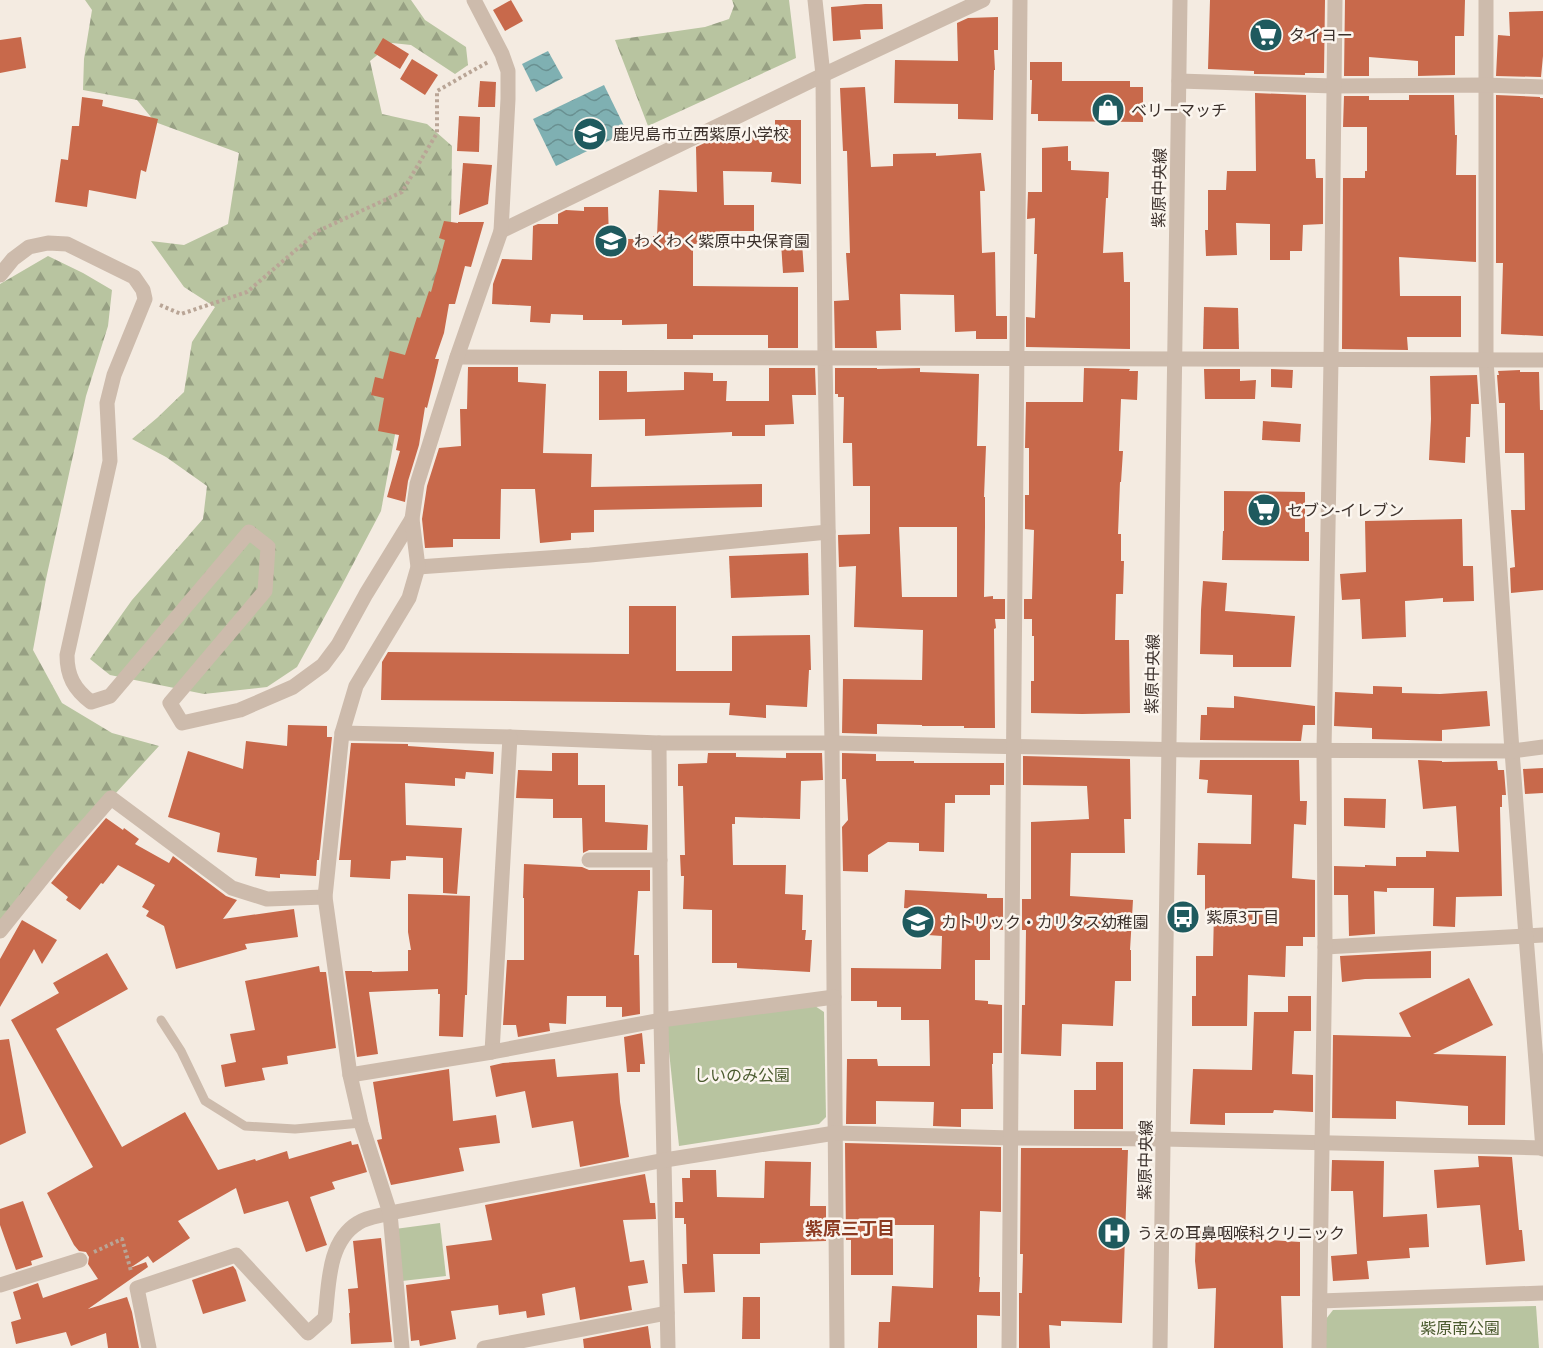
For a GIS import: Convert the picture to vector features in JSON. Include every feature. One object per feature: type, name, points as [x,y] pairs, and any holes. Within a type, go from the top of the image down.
[{"type":"street","points":[[402,1348],[390,1213],[361,1123],[350,1075],[325,897],[342,733],[356,686],[409,598],[418,567],[412,519],[417,484],[457,357],[501,231],[508,71],[502,54],[474,0]]},
{"type":"street","points":[[815,0],[824,75],[825,358],[832,743],[837,1348]]},
{"type":"street","points":[[501,231],[786,92],[983,0]]},
{"type":"street","points":[[1009,1348],[1015,359],[1020,0]]},
{"type":"street","name":"紫原中央線","points":[[1160,1348],[1180,0]]},
{"type":"street","points":[[1319,1348],[1325,947],[1324,750],[1335,0]]},
{"type":"street","points":[[149,1348],[137,1288],[236,1255],[308,1333],[325,1318],[332,1264],[338,1245],[360,1221],[390,1213],[665,1160],[835,1133],[1543,1149],[1512,751],[1486,360],[1486,0]]},
{"type":"street","points":[[1179,81],[1334,86],[1543,87]]},
{"type":"street","points":[[0,275],[29,247],[48,243],[67,244],[134,277],[143,290],[145,299],[114,375],[107,403],[110,460],[67,655],[68,672],[73,684],[80,694],[91,702],[110,696],[249,532],[268,547],[265,591],[171,703],[182,723],[240,710],[293,687],[323,665],[338,645],[412,519]]},
{"type":"street","points":[[457,357],[1543,360]]},
{"type":"street","points":[[418,567],[590,555],[828,532]]},
{"type":"street","points":[[342,733],[659,743],[832,743],[1169,749],[1512,751],[1543,747]]},
{"type":"street","points":[[492,1052],[510,737]]},
{"type":"street","points":[[659,743],[661,1020],[668,1348]]},
{"type":"street","points":[[0,931],[61,855],[111,798],[232,888],[267,899],[325,897]]},
{"type":"street","points":[[589,860],[660,860]]},
{"type":"street","points":[[1325,947],[1543,935]]},
{"type":"street","points":[[350,1075],[492,1052],[661,1020],[834,997]]},
{"type":"street","points":[[0,1285],[80,1260]]},
{"type":"street","points":[[1320,1301],[1543,1293]]},
{"type":"street","points":[[484,1348],[526,1344],[667,1313]]},
{"type":"lane","points":[[161,1020],[181,1051],[206,1101],[244,1126],[295,1129],[361,1123]]},
{"type":"path","points":[[145,299],[181,314],[247,292],[318,231],[402,192],[437,133],[437,91],[502,54]]},
{"type":"path","points":[[80,1260],[122,1239],[137,1288]]},
{"type":"green space","points":[[85,0],[411,0],[425,20],[466,47],[468,65],[455,74],[411,45],[392,43],[370,61],[382,114],[427,124],[452,146],[451,225],[396,429],[381,511],[297,667],[267,687],[204,694],[110,675],[90,659],[132,600],[203,519],[207,486],[166,457],[132,439],[184,392],[192,342],[215,307],[184,287],[151,241],[184,245],[228,224],[239,153],[155,122],[137,100],[83,90],[84,59],[92,10]]},
{"type":"green space","points":[[732,0],[789,0],[796,58],[648,126],[615,40],[705,27],[729,19],[734,6]]},
{"type":"green space","points":[[48,256],[112,290],[108,326],[86,396],[33,650],[62,703],[112,733],[159,746],[71,842],[0,931],[0,284]]},
{"type":"green space","name":"しいのみ公園","points":[[815,1006],[824,1012],[826,1117],[819,1124],[679,1146],[666,1023]]},
{"type":"green space","points":[[440,1223],[446,1276],[402,1281],[395,1229]]},
{"type":"green space","name":"紫原南公園","points":[[1536,1306],[1539,1348],[1326,1348],[1326,1319],[1333,1310]]},
{"type":"water","points":[[548,51],[563,78],[536,92],[522,64]]},
{"type":"water","points":[[604,85],[627,132],[556,166],[533,119]]},
{"type":"building","points":[[511,0],[523,21],[505,31],[493,10]]},
{"type":"building","name":"タイヨー","points":[[1210,0],[1325,0],[1324,73],[1254,74],[1254,71],[1208,69]]},
{"type":"building","points":[[1345,0],[1465,0],[1464,36],[1455,36],[1455,75],[1418,76],[1418,61],[1369,57],[1369,76],[1344,76]]},
{"type":"building","points":[[882,4],[883,29],[860,30],[861,39],[833,41],[831,7]]},
{"type":"building","points":[[1543,11],[1541,77],[1496,76],[1498,35],[1510,36],[1509,12]]},
{"type":"building","points":[[998,17],[998,50],[994,50],[993,120],[958,119],[958,104],[894,103],[895,60],[958,61],[957,23],[968,18]]},
{"type":"building","points":[[21,37],[26,68],[0,73],[0,40]]},
{"type":"building","points":[[383,38],[409,54],[400,69],[374,53]]},
{"type":"building","points":[[412,59],[438,75],[425,95],[400,79]]},
{"type":"building","points":[[1030,62],[1062,62],[1062,81],[1130,81],[1130,87],[1143,87],[1143,122],[1038,121],[1038,114],[1031,114]]},
{"type":"building","points":[[480,81],[496,82],[495,107],[478,107]]},
{"type":"building","points":[[865,87],[871,167],[893,166],[893,154],[936,153],[936,156],[981,153],[985,191],[980,191],[982,253],[995,252],[996,316],[1007,316],[1007,339],[976,339],[976,331],[955,332],[954,295],[900,294],[901,330],[876,331],[877,348],[835,348],[834,301],[849,300],[846,253],[850,253],[847,151],[843,151],[840,88]]},
{"type":"building","points":[[1255,93],[1306,95],[1306,159],[1315,159],[1316,178],[1323,178],[1323,224],[1303,225],[1302,251],[1290,251],[1290,260],[1270,260],[1270,224],[1236,223],[1237,255],[1206,256],[1208,190],[1226,190],[1227,171],[1256,171]]},
{"type":"building","points":[[1409,95],[1454,95],[1455,135],[1457,135],[1456,175],[1476,175],[1476,262],[1399,257],[1400,296],[1461,296],[1461,337],[1407,337],[1408,350],[1342,349],[1343,178],[1365,178],[1365,171],[1367,171],[1367,127],[1343,127],[1344,96],[1369,96],[1369,100],[1409,100]]},
{"type":"building","points":[[1496,95],[1543,98],[1543,336],[1501,334],[1503,263],[1496,263]]},
{"type":"building","points":[[82,97],[103,100],[102,106],[158,119],[146,172],[141,170],[136,199],[89,190],[87,207],[55,202],[61,159],[68,160],[72,126],[79,126]]},
{"type":"building","points":[[459,116],[480,117],[479,152],[457,151]]},
{"type":"building","points":[[775,120],[801,120],[801,184],[771,182],[772,172],[723,171],[724,205],[754,205],[754,231],[720,231],[720,243],[693,244],[693,286],[798,287],[798,348],[768,348],[768,335],[693,335],[693,339],[667,339],[667,324],[622,325],[622,320],[583,320],[583,315],[551,314],[550,323],[530,322],[531,306],[492,304],[493,284],[502,259],[532,260],[533,226],[558,224],[558,214],[566,210],[584,211],[584,207],[608,207],[609,239],[653,239],[653,236],[657,236],[659,190],[697,192],[696,147],[709,141],[729,141],[729,132],[775,133]]},
{"type":"building","points":[[1068,146],[1068,161],[1071,161],[1071,170],[1109,172],[1103,253],[1123,252],[1124,282],[1130,282],[1130,349],[1026,347],[1026,317],[1035,318],[1037,254],[1034,254],[1035,218],[1027,219],[1028,192],[1042,192],[1042,148]]},
{"type":"building","points":[[463,163],[492,165],[488,204],[459,215]]},
{"type":"building","points":[[444,221],[484,222],[471,267],[465,266],[455,304],[449,304],[444,333],[435,359],[439,359],[427,408],[425,407],[419,445],[408,481],[405,502],[387,497],[400,451],[396,450],[399,435],[378,431],[384,398],[371,395],[375,377],[383,379],[390,351],[405,355],[417,317],[420,318],[429,291],[431,292],[445,240],[439,238]]},
{"type":"building","points":[[802,242],[804,272],[783,273],[781,243]]},
{"type":"building","points":[[1204,307],[1238,308],[1239,349],[1203,349]]},
{"type":"building","points":[[468,367],[518,367],[518,382],[546,384],[543,453],[592,454],[591,487],[762,484],[762,507],[594,510],[594,532],[571,533],[571,540],[540,543],[535,489],[501,489],[500,539],[453,539],[453,547],[425,548],[422,519],[427,486],[439,448],[461,446],[460,409],[467,409]]},
{"type":"building","points":[[769,368],[815,368],[816,395],[792,395],[794,424],[765,425],[765,436],[732,436],[732,432],[645,436],[645,419],[599,420],[599,371],[627,371],[627,392],[684,390],[684,372],[713,373],[713,381],[727,381],[726,401],[769,401]]},
{"type":"building","points":[[835,368],[920,368],[920,372],[979,374],[977,446],[986,446],[984,597],[993,596],[993,599],[1005,599],[1005,619],[995,619],[996,628],[994,629],[995,728],[877,724],[877,734],[842,733],[843,679],[922,680],[923,630],[854,627],[856,566],[839,567],[838,535],[870,534],[870,486],[853,486],[852,443],[843,443],[844,397],[838,397],[838,394],[835,394]],"holes":[[[899,527],[957,527],[957,597],[902,597]]]},
{"type":"building","points":[[1084,368],[1138,371],[1137,400],[1121,399],[1119,451],[1123,451],[1118,534],[1121,534],[1121,561],[1124,561],[1123,594],[1116,594],[1115,640],[1129,640],[1130,713],[1031,713],[1034,636],[1032,636],[1032,619],[1024,619],[1024,599],[1032,599],[1034,530],[1025,529],[1025,495],[1029,495],[1029,448],[1025,448],[1026,402],[1083,402]]},
{"type":"building","points":[[1204,369],[1240,369],[1240,381],[1256,380],[1255,399],[1205,399]]},
{"type":"building","points":[[1271,369],[1293,370],[1292,388],[1271,387]]},
{"type":"building","points":[[1520,370],[1520,372],[1539,372],[1540,410],[1543,410],[1543,590],[1511,593],[1510,568],[1515,567],[1511,510],[1525,510],[1524,453],[1505,453],[1505,403],[1499,403],[1497,375],[1499,375],[1498,371]]},
{"type":"building","points":[[1477,375],[1479,404],[1471,404],[1470,437],[1466,437],[1465,463],[1429,460],[1430,376]]},
{"type":"building","points":[[1263,421],[1301,424],[1300,442],[1262,440]]},
{"type":"building","points":[[1224,491],[1305,492],[1305,532],[1309,532],[1309,561],[1222,560]]},
{"type":"building","points":[[1462,519],[1463,566],[1473,566],[1474,601],[1443,602],[1443,598],[1405,601],[1406,637],[1362,639],[1360,599],[1342,600],[1340,574],[1366,572],[1365,521]]},
{"type":"building","points":[[808,553],[809,595],[731,598],[729,556]]},
{"type":"building","points":[[1203,581],[1227,583],[1225,611],[1295,616],[1291,667],[1233,667],[1233,655],[1200,654]]},
{"type":"building","points":[[629,606],[676,606],[676,671],[732,671],[732,636],[810,635],[811,670],[809,670],[807,707],[766,705],[766,718],[729,715],[730,703],[381,700],[382,662],[388,652],[629,654]]},
{"type":"building","points":[[1373,686],[1402,687],[1402,693],[1440,694],[1487,691],[1490,726],[1442,730],[1442,741],[1372,739],[1372,728],[1334,726],[1335,692],[1373,694]]},
{"type":"building","points":[[1234,696],[1315,706],[1315,725],[1303,725],[1301,741],[1200,740],[1201,715],[1207,715],[1207,707],[1234,708]]},
{"type":"building","points":[[288,725],[327,726],[327,737],[332,737],[316,876],[280,874],[280,878],[255,876],[257,858],[217,852],[220,833],[168,817],[188,751],[243,769],[246,741],[287,746]]},
{"type":"building","points":[[351,743],[408,744],[408,746],[494,752],[493,774],[466,772],[465,779],[455,778],[455,786],[405,783],[406,825],[462,828],[457,894],[443,893],[443,858],[406,856],[406,860],[391,861],[390,879],[350,877],[351,860],[339,860]]},
{"type":"building","points":[[552,753],[578,753],[578,785],[605,785],[605,822],[648,825],[647,850],[589,850],[583,853],[582,818],[553,818],[553,799],[516,798],[518,770],[552,771]]},
{"type":"building","points":[[708,753],[736,753],[736,757],[786,758],[786,753],[822,753],[823,780],[801,781],[800,819],[735,817],[735,824],[732,824],[733,865],[786,865],[785,894],[803,895],[802,930],[806,930],[805,940],[812,940],[810,972],[737,968],[737,963],[712,963],[712,910],[683,909],[684,876],[681,876],[680,855],[685,855],[683,786],[678,786],[678,764],[707,763]]},
{"type":"building","points":[[842,753],[876,754],[876,761],[1004,763],[1004,785],[990,785],[990,795],[955,795],[955,803],[945,803],[944,852],[919,851],[919,843],[888,842],[868,855],[868,872],[843,871],[842,827],[848,820],[846,779],[842,779]]},
{"type":"building","points":[[1023,756],[1130,759],[1131,819],[1124,819],[1125,853],[1071,853],[1070,896],[1133,900],[1131,981],[1115,981],[1113,1026],[1062,1024],[1061,1056],[1021,1054],[1022,1005],[1025,1005],[1026,930],[1022,930],[1022,899],[1031,899],[1031,822],[1089,819],[1087,786],[1023,785]]},
{"type":"building","points":[[1200,760],[1299,760],[1300,801],[1307,801],[1306,825],[1294,824],[1292,878],[1315,880],[1315,937],[1303,937],[1303,946],[1286,946],[1285,977],[1248,975],[1247,1026],[1192,1026],[1192,996],[1196,996],[1196,956],[1213,956],[1214,911],[1205,910],[1205,875],[1197,875],[1198,843],[1251,844],[1252,795],[1207,793],[1208,780],[1199,779]]},
{"type":"building","points":[[1418,760],[1497,761],[1498,770],[1504,770],[1506,795],[1502,795],[1502,807],[1500,807],[1502,896],[1456,897],[1455,927],[1433,926],[1434,888],[1387,888],[1387,892],[1374,891],[1375,934],[1349,936],[1348,895],[1334,895],[1334,866],[1396,866],[1396,857],[1426,857],[1426,851],[1459,852],[1456,806],[1423,809]]},
{"type":"building","points":[[1543,768],[1543,793],[1525,794],[1523,769]]},
{"type":"building","points":[[1344,798],[1386,799],[1385,828],[1344,826]]},
{"type":"building","points":[[106,818],[139,839],[135,844],[169,863],[173,856],[226,896],[237,900],[223,919],[294,909],[298,937],[245,944],[247,949],[176,969],[164,926],[146,916],[149,911],[142,907],[155,885],[118,865],[80,910],[66,900],[68,897],[51,883]]},
{"type":"building","points":[[524,864],[582,867],[589,870],[650,870],[650,891],[638,891],[634,955],[639,955],[640,1014],[622,1017],[622,1007],[606,1007],[606,996],[567,996],[566,1024],[549,1023],[550,1031],[518,1037],[516,1025],[503,1025],[507,960],[524,960]]},
{"type":"building","points":[[905,890],[987,894],[987,898],[1003,898],[1003,930],[990,929],[990,960],[975,960],[975,1000],[1002,1005],[1002,1053],[993,1053],[992,1064],[993,1109],[961,1109],[961,1127],[933,1126],[934,1102],[876,1101],[876,1124],[846,1124],[847,1059],[877,1059],[878,1066],[930,1066],[929,1020],[901,1020],[901,1007],[877,1007],[877,1001],[851,1001],[851,968],[941,969],[942,936],[913,934],[915,909],[904,908]]},
{"type":"building","points":[[408,894],[470,896],[467,995],[465,995],[463,1037],[439,1036],[440,994],[438,994],[438,989],[369,992],[378,1054],[357,1057],[345,971],[408,971],[408,950],[411,950],[408,932]]},
{"type":"building","points":[[22,920],[57,940],[42,964],[34,949],[0,1007],[0,959]]},
{"type":"building","points":[[1431,951],[1431,978],[1365,979],[1342,982],[1340,956]]},
{"type":"building","points":[[107,953],[128,989],[56,1029],[122,1147],[185,1112],[218,1170],[287,1151],[289,1159],[351,1141],[352,1145],[358,1144],[367,1172],[332,1182],[335,1189],[310,1197],[327,1245],[306,1252],[288,1201],[244,1214],[236,1188],[178,1221],[190,1238],[153,1263],[148,1256],[130,1268],[146,1262],[148,1267],[88,1309],[127,1297],[139,1348],[108,1348],[106,1333],[71,1346],[66,1332],[16,1344],[11,1322],[21,1319],[13,1292],[38,1283],[43,1298],[98,1279],[88,1264],[89,1257],[86,1252],[79,1251],[74,1245],[47,1193],[93,1167],[11,1020],[59,993],[53,983]]},
{"type":"building","points":[[319,966],[320,972],[326,972],[336,1048],[287,1056],[288,1064],[262,1068],[265,1080],[225,1087],[221,1065],[236,1062],[230,1034],[255,1030],[245,981]]},
{"type":"building","points":[[1469,978],[1493,1025],[1433,1054],[1506,1056],[1505,1125],[1468,1125],[1468,1106],[1396,1101],[1396,1119],[1332,1118],[1333,1035],[1411,1037],[1399,1013]]},
{"type":"building","points":[[1288,996],[1311,996],[1311,1031],[1294,1031],[1292,1074],[1313,1075],[1313,1112],[1274,1110],[1273,1113],[1225,1113],[1225,1125],[1190,1124],[1193,1069],[1252,1070],[1254,1012],[1288,1012]]},
{"type":"building","points":[[642,1033],[645,1064],[640,1064],[640,1072],[627,1072],[624,1037]]},
{"type":"building","points":[[9,1039],[26,1133],[0,1145],[0,1040]]},
{"type":"building","points":[[555,1059],[557,1077],[618,1073],[629,1157],[580,1167],[573,1121],[532,1128],[525,1091],[496,1097],[490,1066]]},
{"type":"building","points":[[1096,1062],[1123,1062],[1123,1129],[1074,1129],[1074,1090],[1096,1090]]},
{"type":"building","points":[[449,1069],[453,1121],[496,1115],[500,1143],[459,1148],[464,1171],[391,1185],[377,1140],[382,1139],[373,1082]]},
{"type":"building","points":[[845,1143],[1001,1147],[1001,1212],[980,1211],[979,1277],[979,1292],[1000,1292],[1000,1316],[977,1315],[977,1348],[878,1348],[879,1322],[890,1322],[892,1286],[933,1288],[934,1225],[893,1225],[893,1275],[851,1275],[851,1240],[846,1240]]},
{"type":"building","points":[[1021,1148],[1122,1148],[1122,1150],[1128,1150],[1122,1323],[1061,1321],[1061,1326],[1049,1325],[1050,1348],[1019,1348],[1019,1293],[1022,1293],[1023,1254],[1020,1254]]},
{"type":"building","points":[[1478,1156],[1512,1157],[1519,1230],[1522,1230],[1525,1261],[1486,1265],[1480,1205],[1437,1208],[1434,1170],[1479,1167]]},
{"type":"building","points":[[1332,1160],[1384,1161],[1383,1217],[1427,1214],[1429,1247],[1409,1248],[1410,1258],[1367,1261],[1369,1279],[1333,1281],[1331,1256],[1357,1254],[1353,1191],[1331,1191]]},
{"type":"building","points":[[765,1161],[811,1162],[810,1206],[826,1206],[826,1241],[760,1243],[760,1254],[713,1254],[715,1292],[684,1293],[682,1264],[687,1264],[686,1224],[684,1224],[684,1218],[675,1218],[675,1202],[683,1202],[682,1178],[690,1178],[690,1170],[716,1170],[717,1197],[764,1198]]},
{"type":"building","points":[[645,1174],[650,1203],[655,1203],[656,1219],[623,1220],[630,1262],[644,1260],[648,1283],[628,1286],[632,1310],[580,1320],[575,1287],[542,1294],[545,1315],[527,1318],[526,1311],[499,1315],[498,1305],[451,1311],[456,1339],[420,1346],[419,1340],[411,1341],[406,1285],[450,1279],[446,1246],[492,1240],[485,1205]]},
{"type":"building","points":[[23,1201],[43,1257],[31,1261],[32,1265],[16,1270],[0,1225],[0,1209]]},
{"type":"building","points":[[1196,1231],[1243,1232],[1243,1238],[1300,1242],[1300,1296],[1281,1296],[1283,1348],[1214,1348],[1216,1288],[1198,1289],[1195,1261]]},
{"type":"building","points":[[381,1238],[392,1342],[351,1344],[348,1289],[358,1288],[353,1241]]},
{"type":"building","points":[[233,1266],[246,1301],[203,1314],[192,1280]]},
{"type":"building","points":[[743,1297],[760,1297],[760,1339],[742,1339]]},
{"type":"building","points":[[648,1326],[651,1348],[584,1348],[583,1339]]},
{"type":"place","name":"タイヨー","points":[[1266,35]]},
{"type":"place","name":"ベリーマッチ","points":[[1108,110]]},
{"type":"place","name":"鹿児島市立西紫原小学校","points":[[590,134]]},
{"type":"place","name":"わくわく紫原中央保育園","points":[[611,241]]},
{"type":"place","name":"セブン-イレブン","points":[[1264,510]]},
{"type":"place","name":"紫原3丁目","points":[[1183,917]]},
{"type":"place","name":"カトリック・カリタス幼稚園","points":[[918,922]]},
{"type":"place","name":"うえの耳鼻咽喉科クリニック","points":[[1114,1233]]},
{"type":"district","name":"紫原三丁目","points":[[850,1229]]}]
